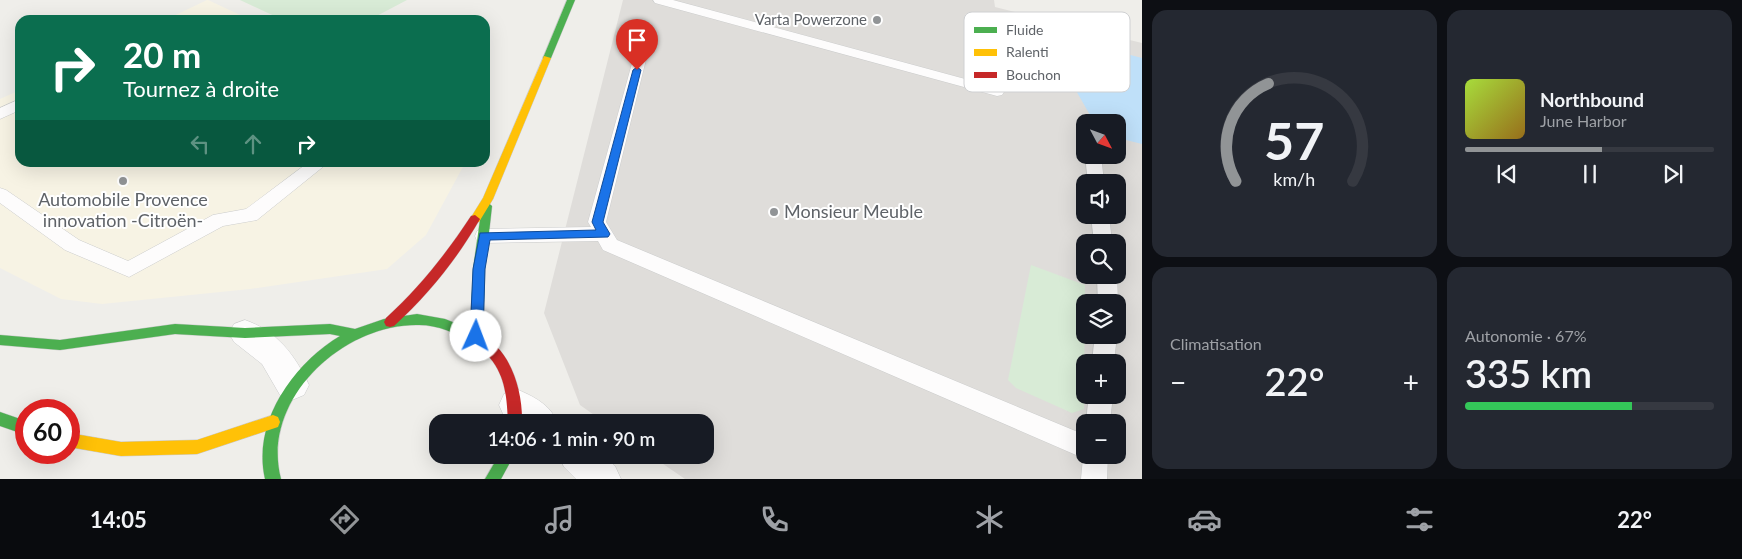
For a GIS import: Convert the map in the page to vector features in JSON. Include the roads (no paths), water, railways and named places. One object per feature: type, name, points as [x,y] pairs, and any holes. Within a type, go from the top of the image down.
[{"type":"main road","points":[[390,322],[417,298],[446,264],[488,199],[571,0]]},
{"type":"main road","points":[[476,336],[479,269],[488,199]]},
{"type":"main road","points":[[272,479],[268,457],[273,422],[281,402],[292,385],[320,355],[354,334],[390,322],[422,320],[451,324],[476,336],[496,354],[510,377],[523,414]]},
{"type":"main road","points":[[0,340],[60,345],[175,329],[245,333],[330,329],[354,334]]},
{"type":"main road","points":[[0,419],[15,424]]},
{"type":"main road","points":[[80,442],[120,449],[196,447],[273,422]]},
{"type":"main road","points":[[493,479],[502,464]]},
{"type":"street","points":[[245,333],[268,348],[279,359],[292,385]]},
{"type":"street","points":[[586,464],[602,479]]},
{"type":"lane","points":[[659,0],[964,83]]},
{"type":"lane","points":[[647,31],[597,222],[610,245],[1076,443]]},
{"type":"lane","points":[[0,114],[15,106]]},
{"type":"lane","points":[[0,194],[72,244],[130,270],[219,220],[251,215],[313,167]]},
{"type":"lane","points":[[484,236],[604,234]]},
{"type":"lane","points":[[1094,479],[1095,464]]},
{"type":"water","points":[[1130,55],[1142,58],[1142,144],[1126,140],[1126,114],[1089,114],[1077,92],[1130,92]]},
{"type":"place","name":"Varta Powerzone","points":[[877,20]]},
{"type":"place","name":"Automobile Provence innovation -Citroën-","points":[[123,181]]},
{"type":"place","name":"Monsieur Meuble","points":[[774,212]]}]
